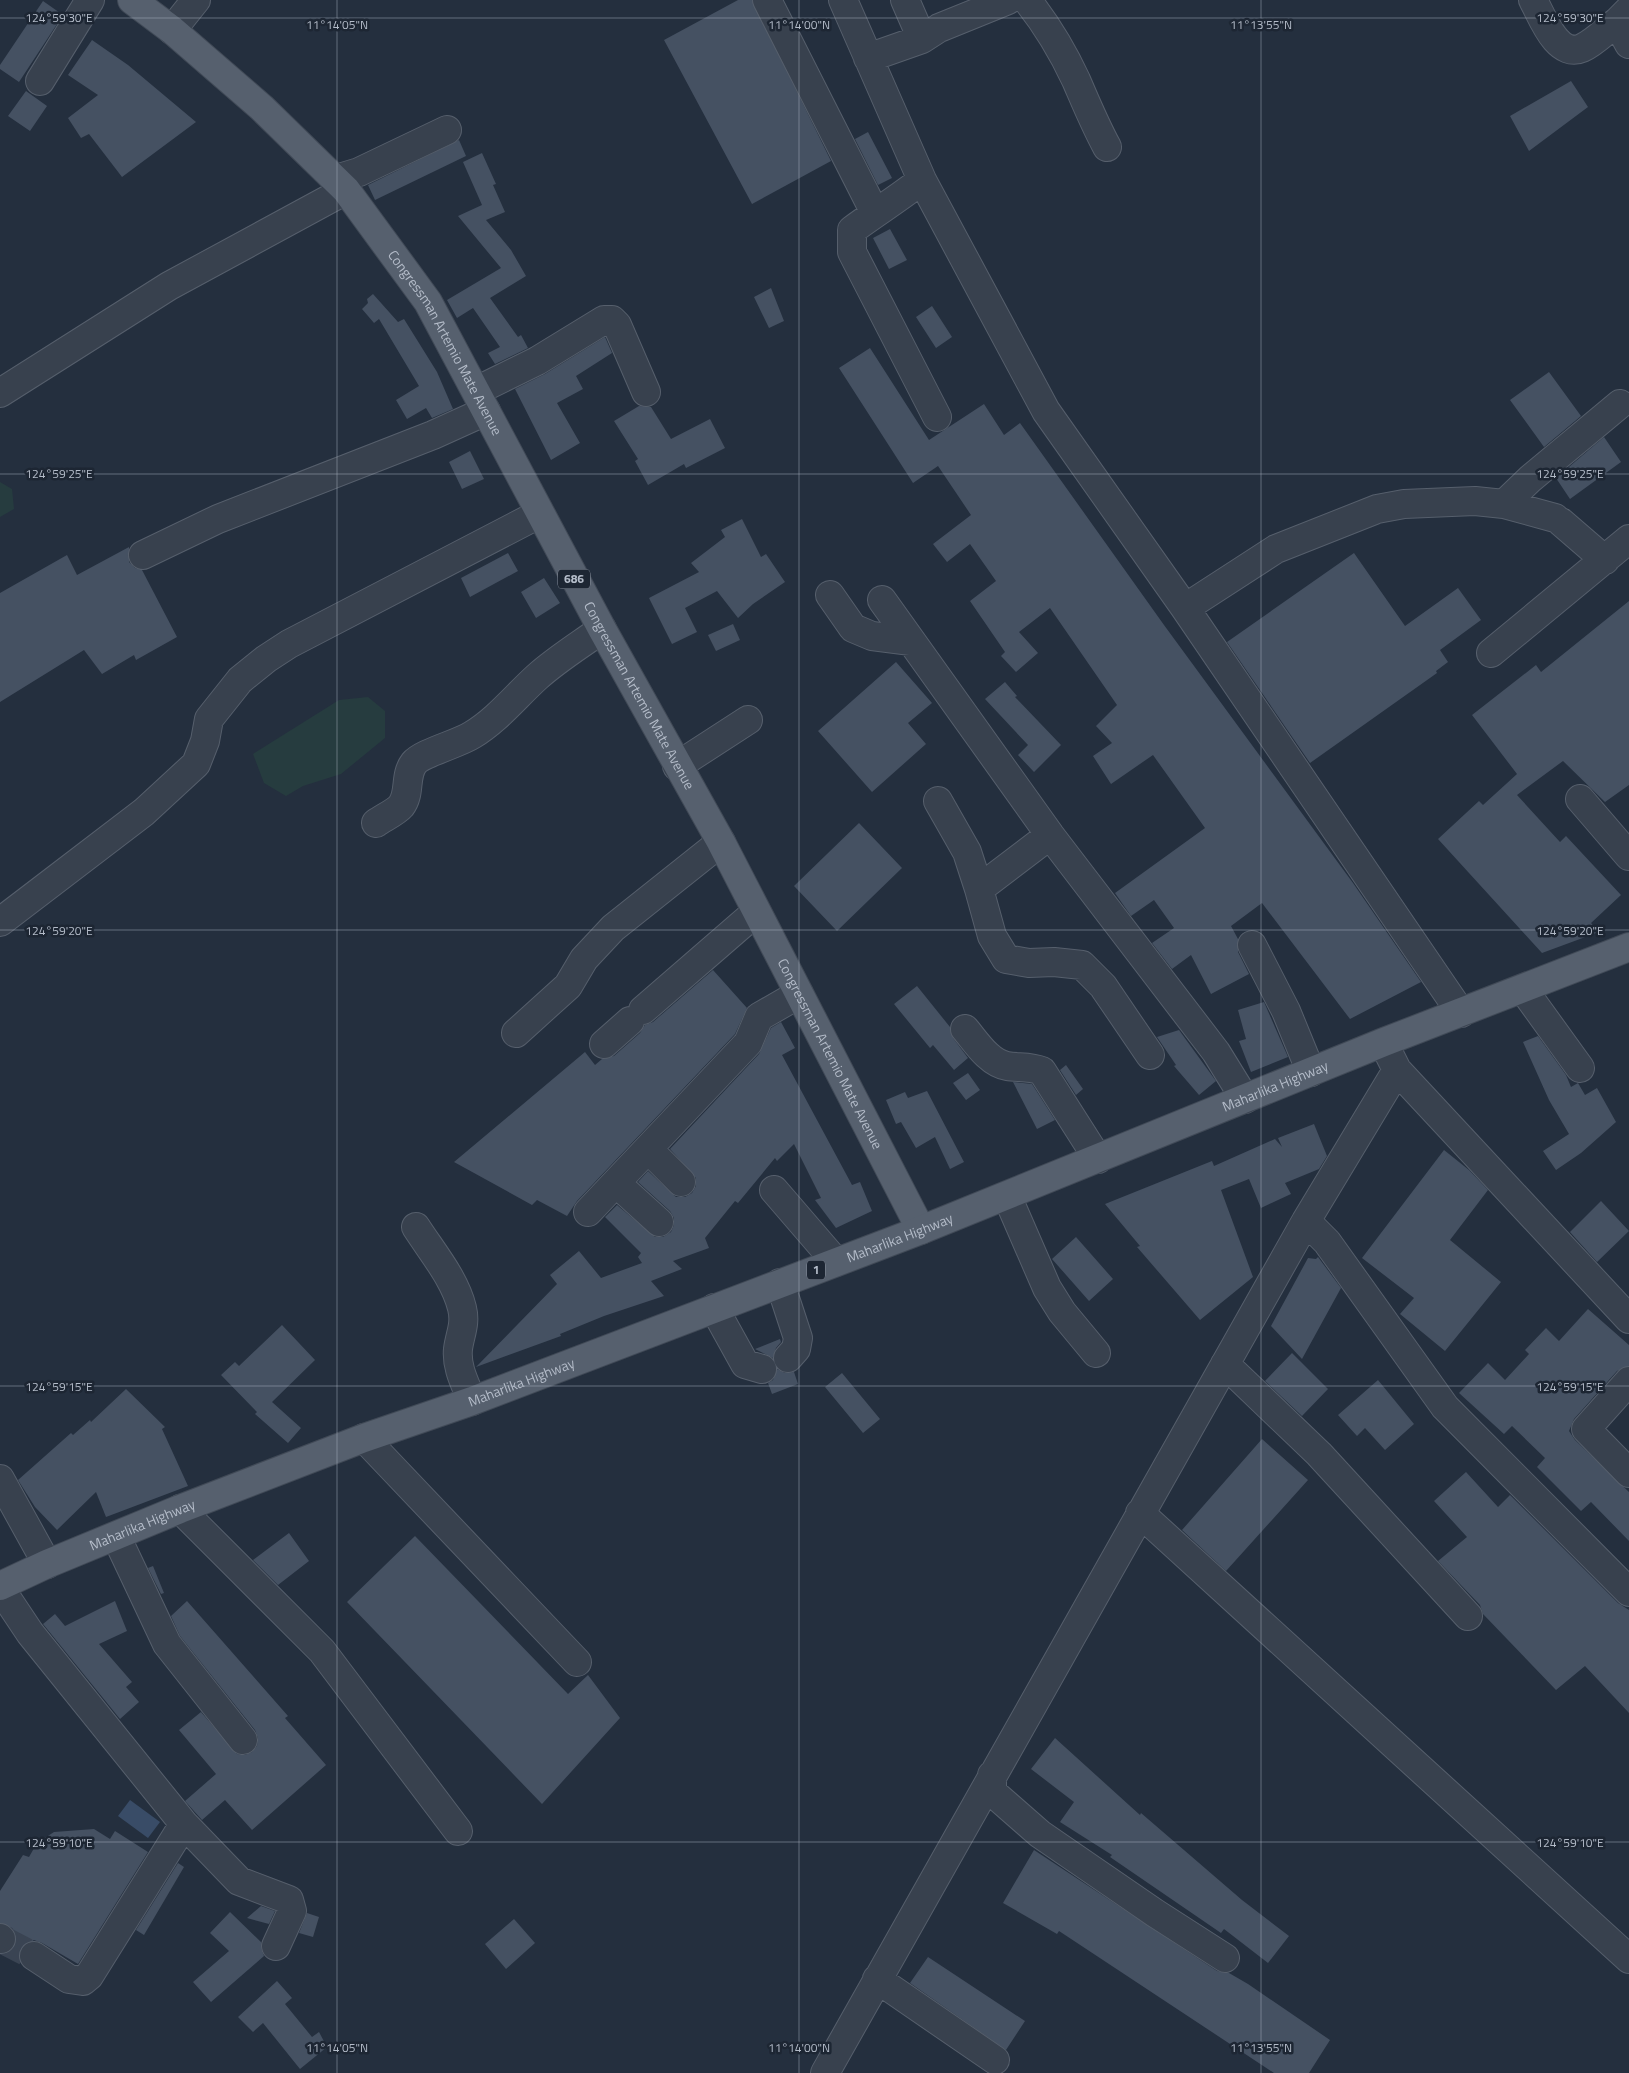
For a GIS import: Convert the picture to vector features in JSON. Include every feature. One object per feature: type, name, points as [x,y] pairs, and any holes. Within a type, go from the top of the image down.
[{"type":"main road","name":"Congressman Artemio Mate Avenue","points":[[132,0],[172,30],[262,108],[341,184],[428,302],[539,514],[677,766],[721,842],[921,1230]]},
{"type":"main road","name":"Maharlika Highway","points":[[0,1587],[47,1564],[180,1509],[364,1438],[472,1401],[921,1230],[1384,1042],[1629,947]]},
{"type":"street","points":[[40,81],[90,0]]},
{"type":"street","points":[[172,30],[196,0]]},
{"type":"street","points":[[767,0],[875,213]]},
{"type":"street","points":[[843,0],[922,180],[1046,411],[1185,608],[1461,1013]]},
{"type":"street","points":[[905,0],[922,39]]},
{"type":"street","points":[[868,58],[922,39],[939,28],[1008,0]]},
{"type":"street","points":[[1027,0],[1042,19],[1075,78],[1091,118],[1107,147]]},
{"type":"street","points":[[1533,0],[1556,43],[1567,48],[1581,49],[1625,25]]},
{"type":"street","points":[[0,393],[169,286],[359,172],[446,130]]},
{"type":"street","points":[[922,180],[886,208],[875,213],[852,230],[852,252],[938,417]]},
{"type":"street","points":[[142,555],[218,519],[433,435],[537,361],[604,320],[612,320],[617,325],[646,392]]},
{"type":"street","points":[[1504,504],[1530,479],[1620,404]]},
{"type":"street","points":[[1185,608],[1276,549],[1377,508],[1443,502],[1475,501],[1504,504],[1558,520],[1605,560]]},
{"type":"street","points":[[0,922],[144,812],[196,764],[205,741],[209,719],[240,680],[266,659],[288,644],[539,514]]},
{"type":"street","points":[[1491,653],[1629,539]]},
{"type":"street","points":[[830,595],[853,628],[872,636],[911,640]]},
{"type":"street","points":[[882,600],[1050,835],[1216,1052],[1246,1099]]},
{"type":"street","points":[[376,823],[401,806],[407,791],[408,776],[415,762],[425,754],[445,749],[472,735],[500,712],[538,676],[602,629]]},
{"type":"street","points":[[677,766],[748,720]]},
{"type":"street","points":[[1580,799],[1629,856]]},
{"type":"street","points":[[938,801],[967,852],[992,936],[1006,959],[1029,963],[1054,962],[1082,965],[1104,986],[1150,1055]]},
{"type":"street","points":[[979,889],[1050,835]]},
{"type":"street","points":[[516,1033],[568,986],[584,959],[613,928],[721,842]]},
{"type":"street","points":[[604,1044],[756,912]]},
{"type":"street","points":[[1252,945],[1286,1011],[1311,1072]]},
{"type":"street","points":[[1523,989],[1580,1068]]},
{"type":"street","points":[[588,1212],[748,1043],[759,1017],[800,994]]},
{"type":"street","points":[[965,1029],[990,1058],[1005,1066],[1032,1066],[1042,1071],[1098,1159]]},
{"type":"street","points":[[1384,1042],[1397,1070],[1629,1319]]},
{"type":"street","points":[[828,2071],[877,1979],[1140,1513],[1306,1221],[1397,1070]]},
{"type":"street","points":[[648,1149],[681,1182]]},
{"type":"street","points":[[616,1183],[659,1222]]},
{"type":"street","points":[[774,1190],[836,1262]]},
{"type":"street","points":[[1007,1196],[1047,1288],[1062,1312],[1096,1353]]},
{"type":"street","points":[[1306,1221],[1327,1242],[1445,1407],[1629,1592]]},
{"type":"street","points":[[416,1227],[456,1290],[462,1308],[465,1324],[458,1350],[459,1370],[472,1401]]},
{"type":"street","points":[[780,1283],[798,1338],[796,1350],[788,1358]]},
{"type":"street","points":[[714,1308],[745,1364],[762,1369]]},
{"type":"street","points":[[1225,1364],[1319,1454],[1468,1616]]},
{"type":"street","points":[[1629,1381],[1586,1429],[1629,1473]]},
{"type":"street","points":[[364,1438],[577,1662]]},
{"type":"street","points":[[0,1479],[47,1564]]},
{"type":"street","points":[[180,1509],[322,1651],[458,1830]]},
{"type":"street","points":[[1140,1513],[1629,1959]]},
{"type":"street","points":[[116,1536],[167,1644],[243,1740]]},
{"type":"street","points":[[0,1587],[30,1632],[184,1824],[239,1881],[288,1900],[292,1911],[276,1946]]},
{"type":"street","points":[[992,1775],[992,1792],[1040,1834],[1155,1913],[1225,1958]]},
{"type":"street","points":[[34,1956],[69,1979],[79,1982],[89,1976],[184,1824]]},
{"type":"street","points":[[877,1979],[995,2060]]},
{"type":"green space","points":[[0,482],[12,489],[14,509],[0,517]]},
{"type":"green space","points":[[368,697],[385,711],[385,738],[341,774],[303,786],[286,796],[264,783],[253,754],[339,700]]},
{"type":"water","points":[[130,1800],[160,1822],[148,1838],[118,1816]]},
{"type":"building","points":[[738,0],[752,0],[831,161],[752,204],[664,40]]},
{"type":"building","points":[[43,1],[63,15],[19,82],[0,69],[0,65]]},
{"type":"building","points":[[92,40],[128,65],[196,122],[122,177],[89,134],[81,138],[68,118],[98,95],[68,75]]},
{"type":"building","points":[[1571,81],[1588,107],[1529,151],[1510,116]]},
{"type":"building","points":[[26,91],[47,106],[30,131],[8,116]]},
{"type":"building","points":[[868,132],[892,178],[878,185],[855,139]]},
{"type":"building","points":[[459,140],[466,156],[375,200],[368,185]]},
{"type":"building","points":[[482,153],[496,184],[493,185],[505,212],[486,220],[511,250],[526,276],[490,298],[518,337],[521,335],[528,348],[495,364],[488,353],[500,347],[473,308],[457,318],[447,300],[501,268],[458,216],[482,205],[463,162]]},
{"type":"building","points":[[890,229],[907,260],[889,269],[873,238]]},
{"type":"building","points":[[771,288],[784,321],[769,328],[754,297]]},
{"type":"building","points":[[373,294],[398,322],[404,319],[437,372],[453,409],[432,418],[426,408],[407,419],[396,400],[419,386],[379,319],[374,323],[362,309],[368,303],[367,299]]},
{"type":"building","points":[[932,306],[952,337],[936,348],[916,317]]},
{"type":"building","points":[[605,337],[612,353],[576,376],[583,389],[557,403],[580,443],[551,460],[515,389],[545,374]]},
{"type":"building","points":[[870,348],[929,440],[984,404],[1004,435],[1020,423],[1164,625],[1353,883],[1421,982],[1350,1019],[1262,903],[1231,926],[1238,939],[1238,952],[1249,974],[1211,994],[1191,955],[1172,969],[1152,943],[1174,928],[1154,900],[1131,916],[1115,893],[1205,828],[1153,755],[1111,784],[1093,756],[1112,743],[1096,726],[1117,705],[1050,608],[1019,632],[1038,653],[1016,672],[1001,656],[1005,652],[970,601],[996,581],[970,544],[947,562],[933,544],[971,515],[938,466],[913,483],[839,368]]},
{"type":"building","points":[[1549,372],[1581,416],[1544,447],[1510,400]]},
{"type":"building","points":[[639,406],[651,407],[671,439],[710,419],[725,448],[686,468],[684,464],[648,485],[635,461],[638,459],[614,421]]},
{"type":"building","points":[[1604,437],[1621,462],[1570,499],[1556,478]]},
{"type":"building","points":[[470,451],[484,479],[462,489],[449,462]]},
{"type":"building","points":[[742,519],[761,557],[766,554],[785,582],[753,604],[738,618],[717,591],[685,608],[697,632],[672,644],[649,598],[699,572],[691,563],[725,537],[721,530]]},
{"type":"building","points":[[129,547],[129,562],[135,568],[142,570],[177,637],[136,660],[134,655],[102,674],[84,650],[0,702],[0,593],[67,555],[77,575]]},
{"type":"building","points":[[508,553],[518,571],[470,597],[461,578]]},
{"type":"building","points":[[1354,553],[1405,626],[1458,588],[1481,620],[1440,650],[1448,662],[1436,671],[1437,673],[1310,763],[1227,642]]},
{"type":"building","points":[[544,578],[560,603],[536,618],[521,592]]},
{"type":"building","points":[[1629,601],[1629,785],[1605,802],[1563,761],[1517,795],[1560,842],[1566,836],[1621,895],[1591,923],[1599,932],[1542,953],[1438,839],[1479,801],[1483,805],[1517,774],[1472,715],[1536,665],[1541,672]]},
{"type":"building","points":[[733,624],[740,640],[716,651],[708,635]]},
{"type":"building","points":[[896,662],[932,703],[908,723],[926,744],[872,792],[818,731]]},
{"type":"building","points":[[1005,682],[1017,696],[1015,697],[1061,745],[1034,772],[1018,755],[1028,745],[985,699]]},
{"type":"building","points":[[859,823],[902,868],[837,931],[794,886]]},
{"type":"building","points":[[713,970],[747,1008],[735,1034],[577,1201],[567,1216],[537,1200],[532,1205],[454,1162],[585,1052],[595,1065],[602,1059],[614,1056],[640,1033],[645,1025],[653,1022]]},
{"type":"building","points":[[917,986],[950,1027],[953,1038],[968,1058],[954,1070],[933,1045],[930,1048],[894,1004]]},
{"type":"building","points":[[1264,1002],[1288,1057],[1251,1072],[1239,1041],[1246,1039],[1238,1010]]},
{"type":"building","points":[[781,1022],[795,1048],[782,1055],[852,1185],[860,1182],[872,1211],[836,1228],[815,1200],[821,1198],[794,1144],[777,1161],[775,1158],[738,1203],[735,1201],[705,1238],[709,1248],[673,1261],[682,1269],[651,1281],[664,1296],[604,1316],[560,1334],[561,1336],[476,1367],[557,1284],[550,1275],[579,1251],[601,1278],[642,1263],[638,1257],[641,1253],[605,1217],[617,1205],[655,1237],[663,1237],[671,1232],[674,1218],[670,1211],[638,1182],[648,1171],[676,1197],[685,1197],[692,1193],[696,1186],[696,1178],[670,1149],[759,1054],[771,1028]]},
{"type":"building","points":[[1179,1030],[1216,1081],[1199,1095],[1174,1066],[1176,1065],[1157,1037]]},
{"type":"building","points":[[1538,1036],[1566,1075],[1571,1087],[1578,1083],[1585,1095],[1597,1088],[1616,1122],[1581,1153],[1556,1170],[1543,1151],[1569,1134],[1549,1100],[1523,1042]]},
{"type":"building","points":[[1066,1065],[1083,1089],[1076,1095],[1060,1070]]},
{"type":"building","points":[[968,1073],[980,1090],[966,1100],[953,1083]]},
{"type":"building","points":[[1013,1082],[1032,1084],[1055,1120],[1037,1129]]},
{"type":"building","points":[[927,1091],[964,1162],[950,1169],[935,1137],[916,1148],[901,1122],[896,1124],[886,1100],[905,1092],[908,1098]]},
{"type":"building","points":[[1314,1124],[1327,1156],[1319,1169],[1285,1183],[1291,1194],[1261,1208],[1249,1179],[1221,1190],[1253,1277],[1200,1320],[1137,1247],[1140,1246],[1105,1204],[1212,1161],[1214,1166],[1275,1139],[1282,1147],[1278,1138]]},
{"type":"building","points":[[1444,1150],[1469,1170],[1488,1190],[1450,1240],[1501,1282],[1445,1351],[1400,1314],[1414,1298],[1362,1258]]},
{"type":"building","points":[[1601,1201],[1629,1231],[1597,1262],[1570,1232]]},
{"type":"building","points":[[1076,1237],[1113,1279],[1089,1301],[1052,1259]]},
{"type":"building","points":[[1318,1257],[1341,1288],[1302,1359],[1271,1326],[1308,1258],[1316,1259]]},
{"type":"building","points":[[1588,1309],[1629,1345],[1629,1366],[1617,1371],[1574,1419],[1569,1431],[1575,1440],[1629,1492],[1629,1541],[1591,1502],[1581,1511],[1537,1467],[1545,1458],[1512,1426],[1504,1434],[1459,1393],[1488,1363],[1505,1380],[1529,1354],[1525,1350],[1546,1328],[1559,1341]]},
{"type":"building","points":[[282,1325],[315,1360],[272,1402],[301,1428],[288,1443],[255,1414],[257,1412],[221,1375],[235,1362],[239,1366]]},
{"type":"building","points":[[780,1339],[781,1342],[776,1348],[773,1358],[755,1349]]},
{"type":"building","points":[[1292,1353],[1328,1389],[1302,1416],[1265,1381]]},
{"type":"building","points":[[777,1369],[785,1373],[794,1372],[798,1384],[772,1394],[768,1383],[773,1380]]},
{"type":"building","points":[[842,1373],[880,1419],[863,1433],[825,1387]]},
{"type":"building","points":[[1378,1380],[1414,1424],[1385,1450],[1365,1428],[1357,1436],[1338,1415]]},
{"type":"building","points":[[126,1389],[165,1427],[162,1429],[188,1486],[106,1517],[96,1492],[57,1530],[35,1507],[18,1480],[71,1433],[73,1435],[90,1420],[91,1422]]},
{"type":"building","points":[[1262,1439],[1308,1480],[1226,1571],[1182,1530]]},
{"type":"building","points":[[1466,1472],[1498,1507],[1510,1495],[1618,1603],[1629,1610],[1629,1713],[1585,1666],[1556,1690],[1483,1614],[1480,1605],[1438,1561],[1467,1537],[1434,1501]]},
{"type":"building","points":[[289,1533],[309,1561],[278,1585],[253,1560]]},
{"type":"building","points":[[415,1536],[568,1694],[588,1675],[620,1718],[542,1804],[347,1602]]},
{"type":"building","points":[[153,1566],[164,1593],[161,1594],[148,1568]]},
{"type":"building","points":[[115,1601],[127,1631],[99,1644],[132,1682],[126,1687],[139,1702],[120,1719],[43,1624],[55,1614],[65,1626]]},
{"type":"building","points":[[187,1601],[288,1716],[285,1718],[326,1765],[252,1830],[225,1800],[202,1820],[185,1801],[216,1774],[179,1730],[201,1712],[237,1754],[245,1755],[252,1752],[257,1746],[258,1738],[255,1730],[180,1636],[171,1616]]},
{"type":"building","points":[[1055,1738],[1140,1815],[1141,1813],[1242,1900],[1289,1936],[1268,1963],[1224,1929],[1221,1933],[1110,1857],[1112,1855],[1060,1822],[1074,1802],[1031,1769]]},
{"type":"building","points":[[94,1829],[110,1839],[115,1831],[148,1852],[78,1964],[34,1940],[23,1946],[16,1942],[16,1934],[12,1928],[0,1923],[0,1891],[23,1855],[29,1857],[37,1843],[54,1832]]},
{"type":"building","points":[[1034,1850],[1217,1971],[1229,1973],[1248,1984],[1330,2040],[1309,2073],[1274,2073],[1059,1931],[1057,1934],[1003,1903]]},
{"type":"building","points":[[178,1863],[184,1867],[144,1935],[136,1930]]},
{"type":"building","points":[[261,1906],[275,1911],[269,1924],[247,1918]]},
{"type":"building","points":[[230,1912],[261,1942],[264,1956],[211,2002],[193,1982],[229,1951],[210,1933]]},
{"type":"building","points":[[307,1913],[319,1917],[313,1937],[299,1933]]},
{"type":"building","points":[[514,1919],[535,1943],[506,1969],[485,1944]]},
{"type":"building","points":[[928,1957],[1025,2021],[1006,2050],[910,1983]]},
{"type":"building","points":[[277,1981],[292,1998],[285,2004],[312,2037],[319,2032],[327,2047],[300,2069],[263,2023],[253,2032],[238,2017]]},
{"type":"tunnel","points":[[1,1939],[34,1956]]}]
